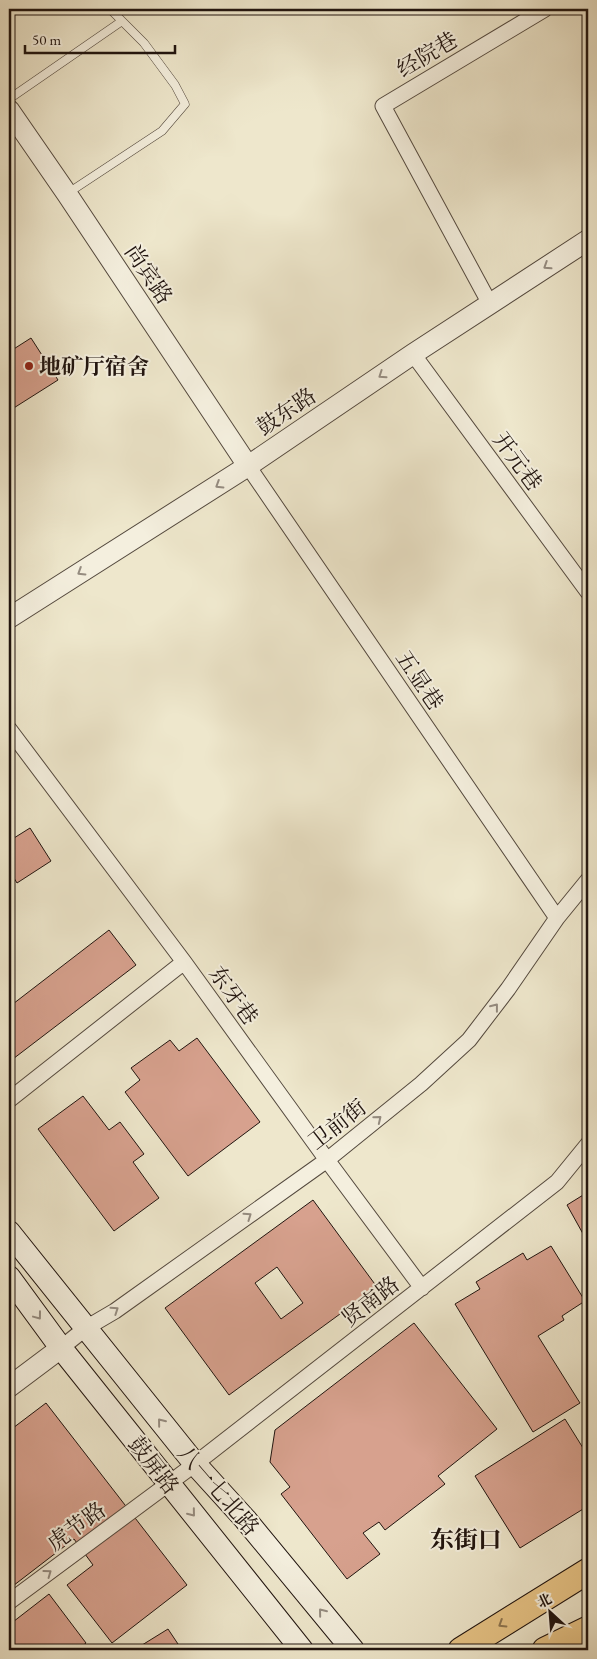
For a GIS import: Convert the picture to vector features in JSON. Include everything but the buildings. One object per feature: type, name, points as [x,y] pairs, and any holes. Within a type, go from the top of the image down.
[{"type":"main road","points":[[9,1232],[86,1328]]},
{"type":"main road","name":"鼓屏路","points":[[9,1277],[61,1348],[302,1650]]},
{"type":"main road","name":"八一七北路","points":[[86,1328],[196,1464],[245,1519],[353,1650]]},
{"type":"main road","points":[[461,1650],[588,1571]]},
{"type":"main road","points":[[545,1650],[588,1629]]},
{"type":"street","name":"经院巷","points":[[490,304],[383,106],[545,9]]},
{"type":"street","name":"尚宾路","points":[[9,110],[248,466]]},
{"type":"street","name":"鼓东路","points":[[9,618],[248,466],[413,354],[588,240]]},
{"type":"street","name":"开元巷","points":[[413,354],[588,592]]},
{"type":"street","name":"五显巷","points":[[248,466],[557,918]]},
{"type":"street","name":"东牙巷","points":[[9,729],[184,962],[422,1288]]},
{"type":"street","name":"卫前街","points":[[61,1348],[86,1328],[115,1311],[327,1160],[422,1084],[469,1040],[508,989],[557,918],[588,880]]},
{"type":"street","points":[[9,1100],[184,962]]},
{"type":"street","name":"贤南路","points":[[169,1483],[558,1182],[588,1144]]},
{"type":"street","points":[[9,1387],[61,1348]]},
{"type":"street","name":"虎节路","points":[[9,1602],[169,1483]]},
{"type":"lane","points":[[67,194],[162,131],[185,104],[175,85],[144,43],[110,9]]},
{"type":"lane","points":[[9,98],[122,21]]},
{"type":"place","name":"地矿厅宿舍","points":[[29,366]]},
{"type":"district","name":"东街口","points":[[466,1540]]}]
